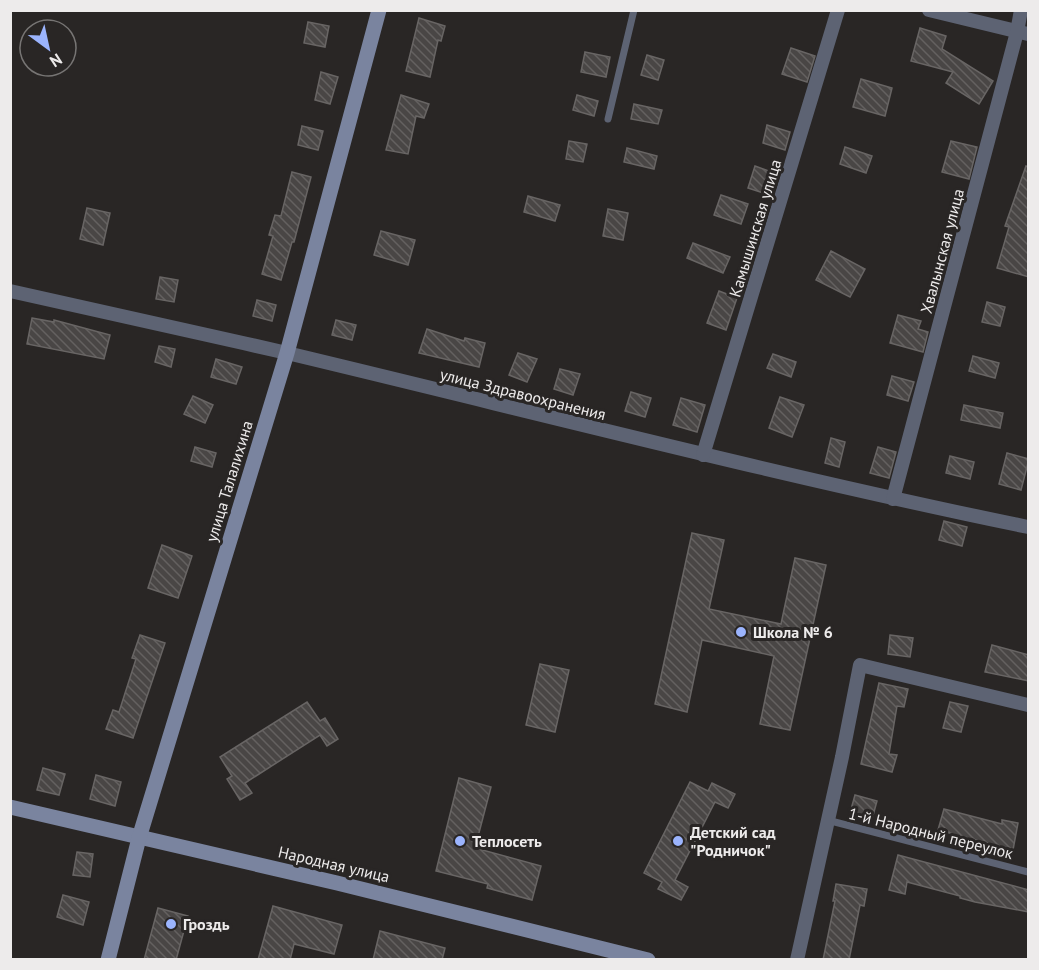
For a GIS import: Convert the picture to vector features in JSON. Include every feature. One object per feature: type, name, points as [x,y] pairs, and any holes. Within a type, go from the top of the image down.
[{"type":"street","name":"улица Талалихина","points":[[108,960],[139,838],[287,353],[379,10]]},
{"type":"street","name":"Камышинская улица","points":[[703,455],[838,10]]},
{"type":"street","points":[[929,10],[1023,33]]},
{"type":"street","name":"Хвалынская улица","points":[[893,499],[1023,33],[1021,10]]},
{"type":"street","name":"улица Здравоохранения","points":[[10,291],[287,353],[703,455],[893,499],[1029,527]]},
{"type":"street","points":[[797,960],[843,757],[860,665],[1029,705]]},
{"type":"street","name":"Народная улица","points":[[10,807],[337,883],[648,960]]},
{"type":"lane","points":[[608,119],[634,10]]},
{"type":"lane","name":"1-й Народный переулок","points":[[827,820],[1029,872]]},
{"type":"building","points":[[419,18],[445,26],[441,41],[438,40],[430,77],[406,71]]},
{"type":"building","points":[[308,22],[329,26],[325,47],[304,43]]},
{"type":"building","points":[[920,28],[946,36],[942,49],[993,81],[979,104],[946,83],[953,72],[911,61]]},
{"type":"building","points":[[791,48],[815,56],[807,82],[782,74]]},
{"type":"building","points":[[585,52],[610,57],[606,77],[581,72]]},
{"type":"building","points":[[647,55],[664,60],[658,80],[641,75]]},
{"type":"building","points":[[321,72],[338,77],[330,104],[315,100]]},
{"type":"building","points":[[861,79],[892,88],[885,116],[853,107]]},
{"type":"building","points":[[401,95],[429,104],[424,118],[416,116],[408,154],[386,150]]},
{"type":"building","points":[[577,95],[598,101],[594,116],[573,110]]},
{"type":"building","points":[[634,104],[662,110],[658,124],[631,119]]},
{"type":"building","points":[[767,125],[790,132],[785,150],[763,143]]},
{"type":"building","points":[[302,126],[323,131],[318,150],[298,145]]},
{"type":"building","points":[[569,141],[587,144],[583,162],[566,159]]},
{"type":"building","points":[[951,141],[977,147],[969,179],[942,172]]},
{"type":"building","points":[[845,147],[872,156],[866,173],[840,164]]},
{"type":"building","points":[[627,148],[657,156],[654,169],[624,162]]},
{"type":"building","points":[[755,166],[777,174],[769,195],[748,188]]},
{"type":"building","points":[[1026,166],[1029,167],[1029,277],[997,268],[1009,227],[1005,226]]},
{"type":"building","points":[[292,172],[311,177],[294,242],[292,242],[281,280],[262,274],[273,236],[269,235],[275,215],[281,216]]},
{"type":"building","points":[[721,195],[748,204],[741,224],[714,215]]},
{"type":"building","points":[[528,196],[560,205],[555,221],[524,212]]},
{"type":"building","points":[[87,208],[110,213],[103,245],[80,239]]},
{"type":"building","points":[[608,209],[628,213],[623,240],[603,236]]},
{"type":"building","points":[[381,231],[415,240],[408,265],[374,255]]},
{"type":"building","points":[[693,243],[730,257],[723,273],[687,258]]},
{"type":"building","points":[[831,251],[865,269],[850,297],[816,280]]},
{"type":"building","points":[[160,277],[178,280],[174,302],[156,299]]},
{"type":"building","points":[[719,291],[737,298],[726,330],[707,323]]},
{"type":"building","points":[[257,300],[276,305],[272,321],[253,316]]},
{"type":"building","points":[[987,302],[1005,307],[1000,326],[982,322]]},
{"type":"building","points":[[898,315],[921,321],[918,329],[928,332],[923,352],[890,343]]},
{"type":"building","points":[[32,318],[54,322],[54,320],[110,335],[104,359],[27,344]]},
{"type":"building","points":[[336,320],[356,325],[352,340],[332,335]]},
{"type":"building","points":[[427,329],[464,341],[465,338],[485,343],[479,367],[419,353]]},
{"type":"building","points":[[159,346],[175,349],[171,367],[155,362]]},
{"type":"building","points":[[518,353],[537,359],[527,382],[509,375]]},
{"type":"building","points":[[773,354],[796,362],[791,377],[767,368]]},
{"type":"building","points":[[973,356],[999,363],[995,378],[969,371]]},
{"type":"building","points":[[216,359],[242,367],[236,384],[211,377]]},
{"type":"building","points":[[560,369],[580,374],[573,395],[554,389]]},
{"type":"building","points":[[892,376],[914,382],[908,401],[887,395]]},
{"type":"building","points":[[631,392],[651,398],[645,417],[625,411]]},
{"type":"building","points":[[193,396],[213,405],[205,423],[184,414]]},
{"type":"building","points":[[780,397],[804,405],[792,437],[769,428]]},
{"type":"building","points":[[681,398],[705,405],[697,432],[673,425]]},
{"type":"building","points":[[964,405],[1003,413],[1000,428],[961,420]]},
{"type":"building","points":[[831,438],[845,442],[839,467],[825,463]]},
{"type":"building","points":[[195,447],[216,453],[212,467],[191,461]]},
{"type":"building","points":[[878,447],[896,452],[889,478],[870,473]]},
{"type":"building","points":[[1007,453],[1029,459],[1021,490],[999,484]]},
{"type":"building","points":[[950,456],[974,462],[970,479],[946,473]]},
{"type":"building","points":[[944,521],[967,527],[962,546],[939,540]]},
{"type":"building","name":"Школа № 6","points":[[692,533],[724,540],[709,609],[781,624],[795,558],[826,565],[790,730],[760,724],[774,656],[702,640],[687,712],[655,704]]},
{"type":"building","points":[[162,545],[192,556],[178,598],[148,588]]},
{"type":"building","points":[[140,635],[165,643],[133,738],[106,729],[113,710],[119,712],[136,659],[132,658]]},
{"type":"building","points":[[890,635],[913,638],[910,657],[888,654]]},
{"type":"building","points":[[992,645],[1029,655],[1029,681],[985,672]]},
{"type":"building","points":[[540,664],[569,670],[555,732],[526,725]]},
{"type":"building","points":[[879,683],[908,689],[904,707],[897,706],[889,754],[897,755],[892,772],[861,764]]},
{"type":"building","points":[[307,702],[320,721],[325,718],[338,739],[327,746],[320,735],[245,783],[252,793],[240,800],[227,779],[232,776],[220,757]]},
{"type":"building","points":[[950,702],[968,706],[961,732],[943,728]]},
{"type":"building","points":[[43,768],[65,774],[59,795],[37,790]]},
{"type":"building","points":[[96,775],[121,782],[115,806],[90,799]]},
{"type":"building","points":[[459,778],[491,787],[475,848],[541,866],[532,900],[487,888],[488,884],[436,871]]},
{"type":"building","name":"Детский сад \"Родничок\"","points":[[690,782],[708,791],[712,783],[735,794],[728,808],[715,802],[675,880],[688,887],[681,900],[658,889],[662,882],[644,873]]},
{"type":"building","points":[[855,795],[877,801],[872,819],[850,813]]},
{"type":"building","points":[[944,809],[1002,824],[1002,820],[1018,823],[1013,850],[938,830]]},
{"type":"building","points":[[77,852],[93,854],[90,877],[73,875]]},
{"type":"building","points":[[898,855],[1029,890],[1029,912],[975,902],[907,882],[905,894],[889,890]]},
{"type":"building","points":[[836,884],[867,889],[864,906],[860,905],[849,960],[823,960],[835,901],[833,901]]},
{"type":"building","points":[[63,895],[89,902],[83,925],[57,917]]},
{"type":"building","points":[[273,906],[342,925],[334,954],[294,944],[290,960],[258,960]]},
{"type":"building","points":[[158,908],[188,916],[176,960],[144,960]]},
{"type":"building","points":[[380,931],[445,948],[442,960],[373,960]]},
{"type":"place","name":"Школа № 6","points":[[741,632]]},
{"type":"place","name":"Теплосеть","points":[[460,841]]},
{"type":"place","name":"Детский сад \"Родничок\"","points":[[678,841]]},
{"type":"place","name":"Гроздь","points":[[171,924]]}]
